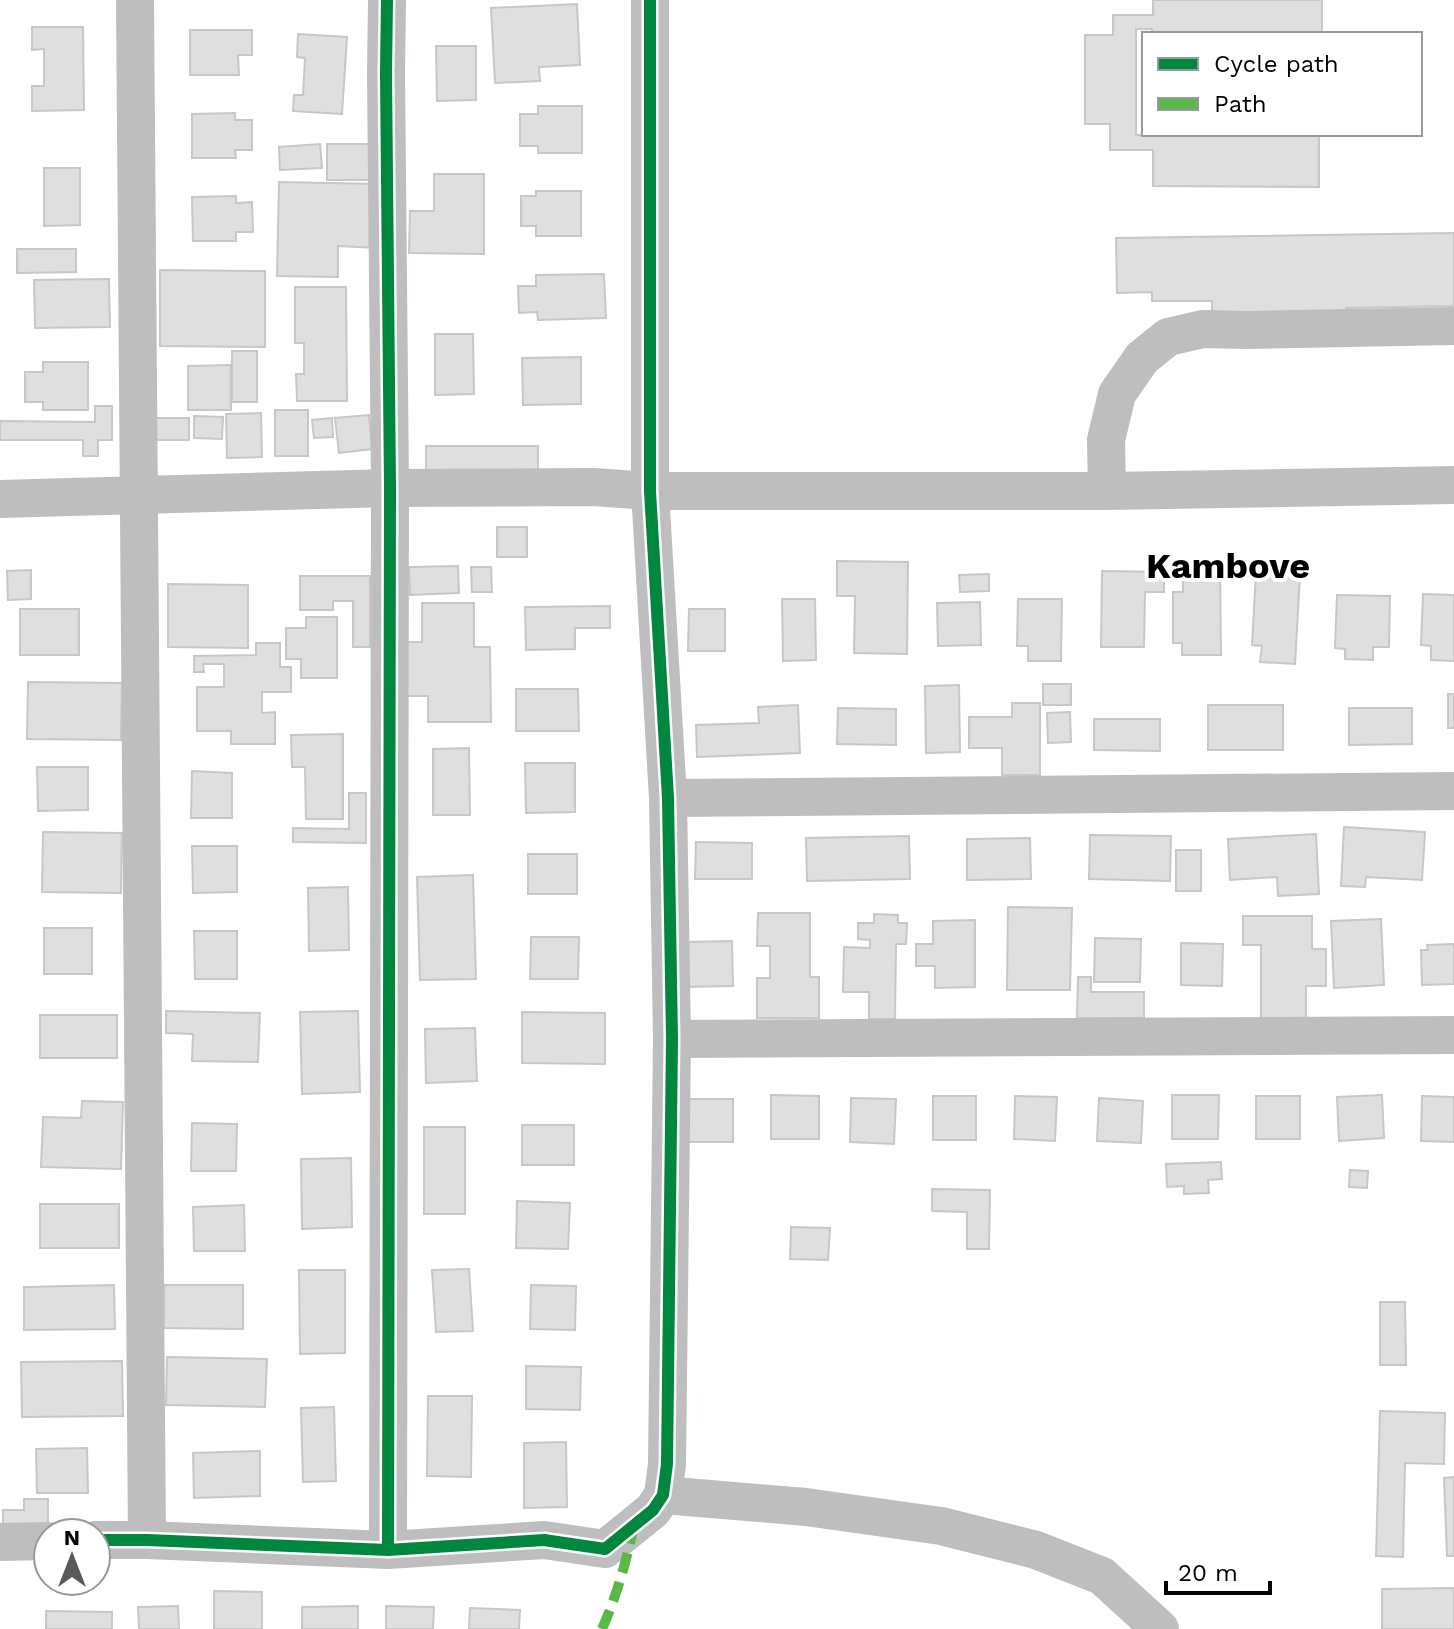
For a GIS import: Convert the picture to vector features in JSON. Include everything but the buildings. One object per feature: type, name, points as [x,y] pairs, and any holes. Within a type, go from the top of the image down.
[{"type":"street","points":[[135,0],[147,1540]]},
{"type":"street","points":[[387,0],[390,488],[388,1550]]},
{"type":"street","points":[[112,1540],[388,1550],[544,1540],[605,1549],[653,1510],[663,1495],[667,1464],[672,1039],[668,798],[650,491],[650,0]]},
{"type":"street","points":[[1107,491],[1106,440],[1117,394],[1142,358],[1168,337],[1203,329],[1454,326]]},
{"type":"street","points":[[0,499],[390,488],[1107,491],[1454,485]]},
{"type":"street","points":[[668,798],[1454,791]]},
{"type":"street","points":[[672,1039],[1454,1035]]},
{"type":"street","points":[[663,1495],[806,1507],[941,1526],[1036,1550],[1102,1576],[1160,1629]]},
{"type":"street","points":[[0,1542],[32,1541]]},
{"type":"marked path","points":[[602,1629],[621,1578],[634,1526]]},
{"type":"cycle path","points":[[387,0],[390,488],[388,1550]]},
{"type":"cycle path","points":[[112,1540],[388,1550],[544,1540],[605,1549],[653,1510],[663,1495],[667,1464],[672,1039],[668,798],[650,491],[650,0]]},
{"type":"district","name":"Kambove","points":[[1228,565]]}]
